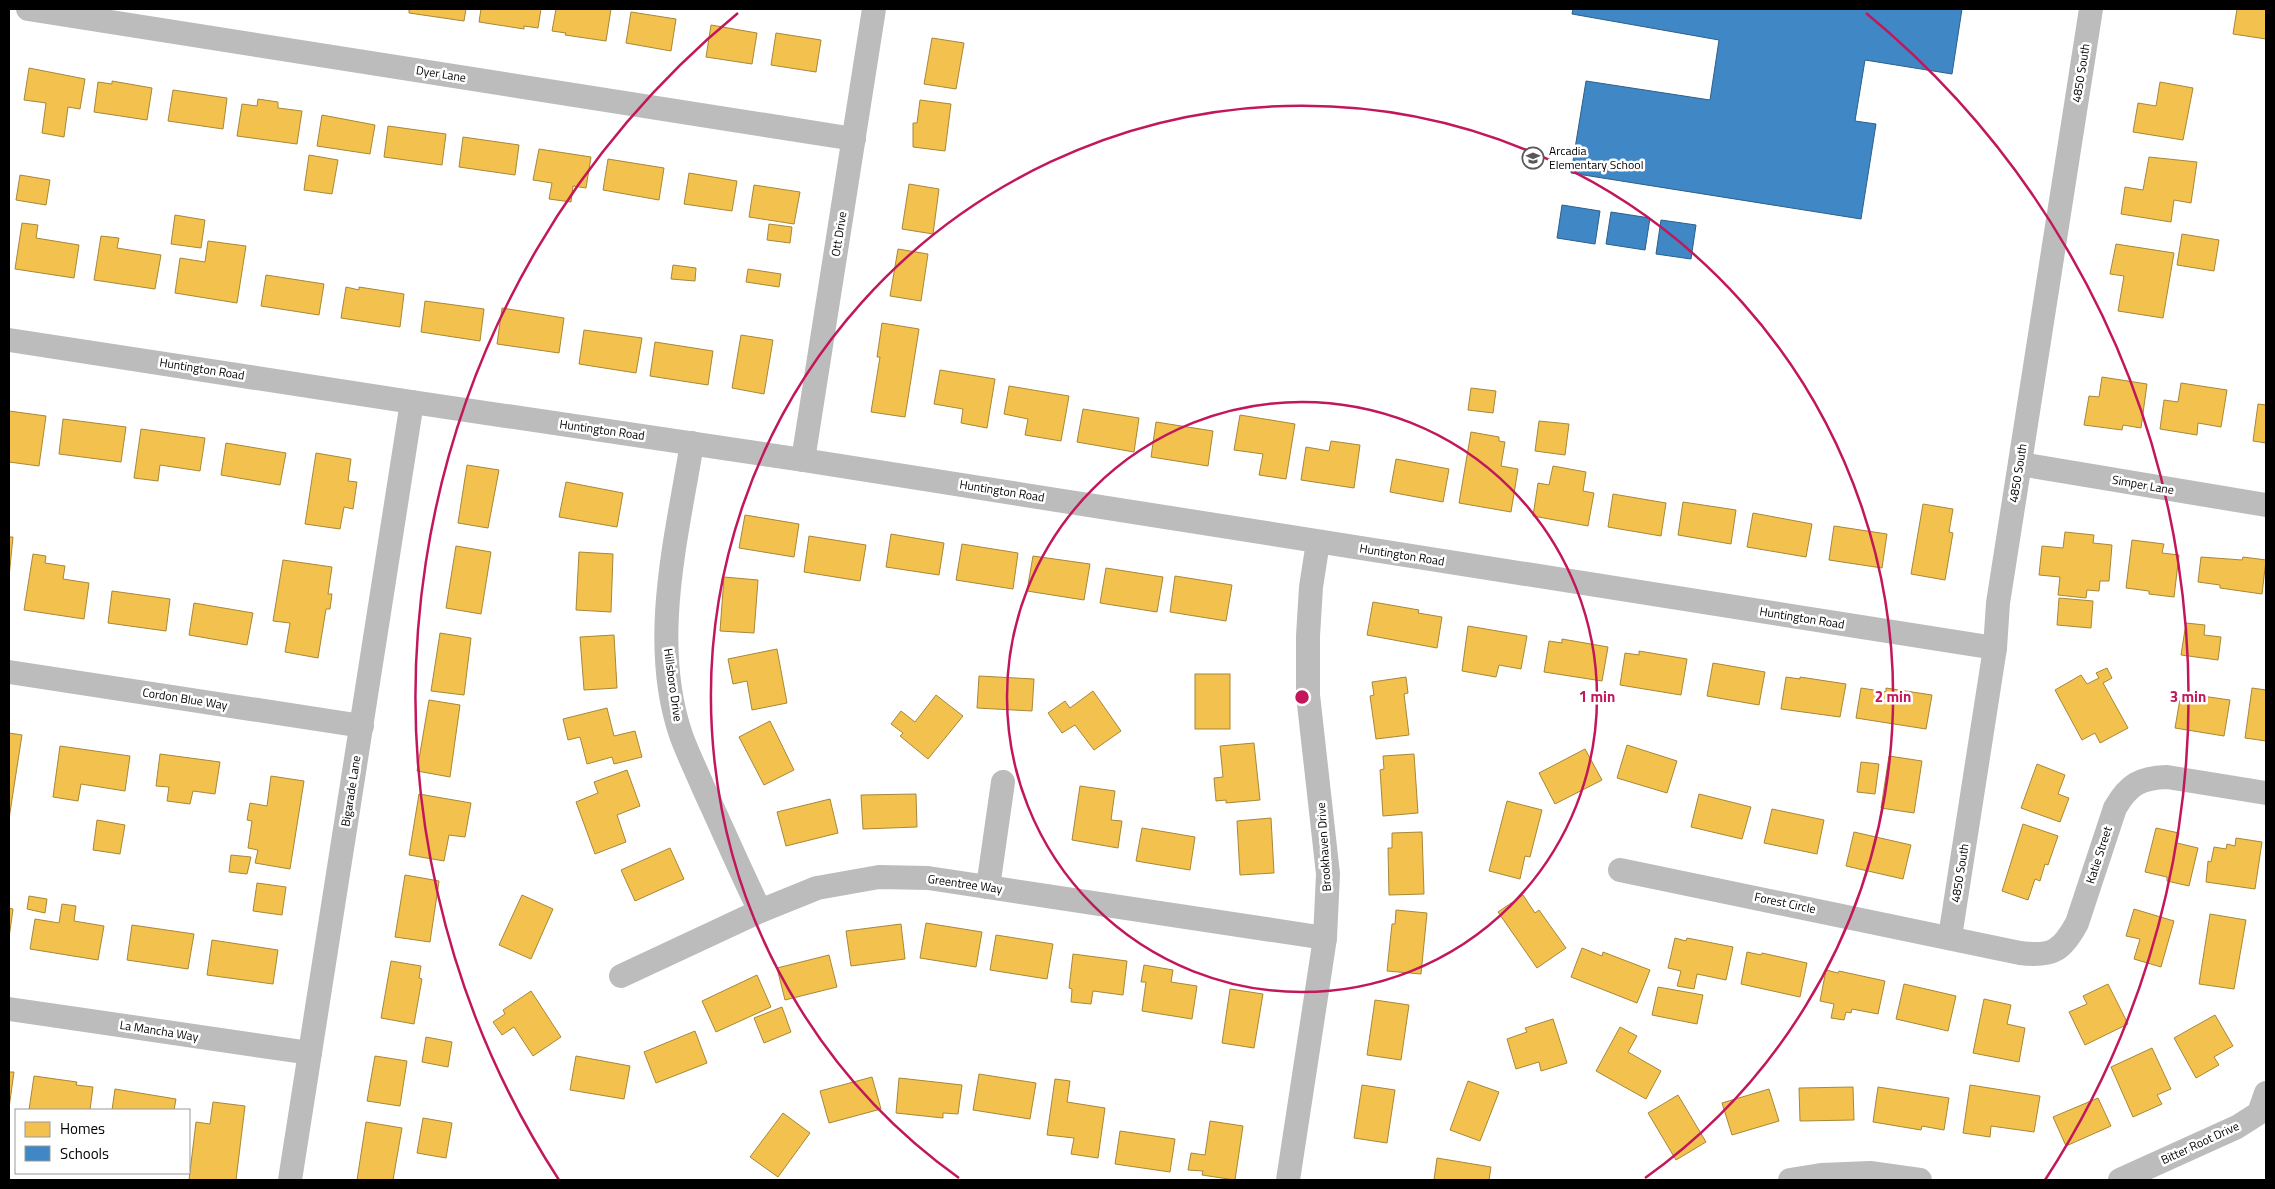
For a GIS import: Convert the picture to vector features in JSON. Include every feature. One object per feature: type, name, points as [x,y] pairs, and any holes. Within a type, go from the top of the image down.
[{"type":"street","name":"Dyer Lane","points":[[28,9],[854,139]]},
{"type":"street","name":"Ott Drive","points":[[803,460],[874,9]]},
{"type":"street","name":"4850 South","points":[[1950,937],[1995,648],[1998,603],[2092,9]]},
{"type":"street","name":"Huntington Road","points":[[9,340],[803,460],[1995,648]]},
{"type":"street","name":"Bigarade Lane","points":[[290,1180],[412,402]]},
{"type":"street","name":"Hillsboro Drive","points":[[692,443],[672,565],[666,621],[667,660],[672,698],[680,734],[760,911]]},
{"type":"street","name":"Simper Lane","points":[[2020,464],[2266,505]]},
{"type":"street","name":"Brookhaven Drive","points":[[1288,1180],[1325,938],[1328,874],[1308,695],[1308,626],[1311,587],[1318,542]]},
{"type":"street","name":"Cordon Blue Way","points":[[9,672],[362,726]]},
{"type":"street","name":"Katie Street","points":[[1950,937],[2020,953],[2039,955],[2056,951],[2068,940],[2076,923],[2115,808],[2124,793],[2137,782],[2151,778],[2167,777],[2266,793]]},
{"type":"street","points":[[988,887],[1003,782]]},
{"type":"street","name":"Forest Circle","points":[[1620,870],[1950,937]]},
{"type":"street","name":"Greentree Way","points":[[621,976],[760,911],[817,888],[879,877],[928,878],[1325,938]]},
{"type":"street","name":"La Mancha Way","points":[[9,1009],[310,1053]]},
{"type":"street","name":"Bitter Root Drive","points":[[2120,1180],[2237,1127],[2259,1112],[2266,1093]]},
{"type":"street","points":[[1790,1180],[1821,1175],[1870,1172],[1920,1180]]},
{"type":"building: Homes","points":[[409,9],[466,9],[464,21],[409,13]]},
{"type":"building: Homes","points":[[481,9],[541,9],[538,28],[524,26],[524,29],[479,22]]},
{"type":"building: Homes","points":[[556,9],[611,9],[606,41],[565,35],[566,33],[552,31]]},
{"type":"building: Homes","points":[[2237,9],[2266,9],[2266,39],[2233,34]]},
{"type":"building: Homes","points":[[631,12],[676,19],[671,51],[626,43]]},
{"type":"building: Homes","points":[[711,25],[757,33],[752,64],[706,57]]},
{"type":"building: Homes","points":[[776,33],[821,40],[816,72],[771,65]]},
{"type":"building: Homes","points":[[932,38],[964,43],[956,89],[924,84]]},
{"type":"building: Homes","points":[[29,68],[85,79],[80,109],[68,107],[64,137],[42,133],[46,103],[24,100]]},
{"type":"building: Homes","points":[[112,81],[152,88],[147,120],[94,112],[98,82],[112,84]]},
{"type":"building: Homes","points":[[2160,82],[2193,88],[2183,140],[2133,132],[2138,103],[2156,106]]},
{"type":"building: Homes","points":[[173,90],[227,98],[223,129],[168,121]]},
{"type":"building: Homes","points":[[258,99],[278,102],[278,108],[302,111],[297,144],[237,136],[242,104],[257,106]]},
{"type":"building: Homes","points":[[920,100],[951,104],[945,151],[913,147],[913,123],[917,123]]},
{"type":"building: Homes","points":[[322,115],[375,125],[370,154],[317,146]]},
{"type":"building: Homes","points":[[388,126],[446,134],[442,165],[384,157]]},
{"type":"building: Homes","points":[[463,137],[519,145],[515,175],[459,167]]},
{"type":"building: Homes","points":[[539,149],[591,157],[586,188],[573,186],[571,202],[549,199],[552,183],[533,180]]},
{"type":"building: Homes","points":[[309,155],[338,160],[332,194],[304,190]]},
{"type":"building: Homes","points":[[2149,157],[2197,162],[2191,203],[2174,200],[2171,222],[2121,214],[2125,187],[2143,190]]},
{"type":"building: Homes","points":[[608,159],[664,168],[659,200],[603,190]]},
{"type":"building: Homes","points":[[689,173],[737,181],[732,211],[684,204]]},
{"type":"building: Homes","points":[[20,175],[50,180],[46,205],[16,200]]},
{"type":"building: Homes","points":[[909,184],[939,189],[933,234],[902,229]]},
{"type":"building: Homes","points":[[754,185],[800,192],[794,224],[749,217]]},
{"type":"building: Homes","points":[[175,215],[205,220],[201,248],[171,244]]},
{"type":"building: Homes","points":[[22,223],[38,225],[36,238],[79,245],[74,278],[15,269]]},
{"type":"building: Homes","points":[[769,224],[792,227],[790,243],[767,240]]},
{"type":"building: Homes","points":[[2182,234],[2219,240],[2214,271],[2177,265]]},
{"type":"building: Homes","points":[[101,236],[119,238],[117,248],[161,255],[155,289],[94,280]]},
{"type":"building: Homes","points":[[208,241],[246,246],[237,303],[175,293],[180,258],[205,262]]},
{"type":"building: Homes","points":[[2116,244],[2174,253],[2163,318],[2118,311],[2124,276],[2110,274]]},
{"type":"building: Homes","points":[[898,249],[928,254],[921,301],[890,296]]},
{"type":"building: Homes","points":[[673,265],[696,268],[695,281],[671,279]]},
{"type":"building: Homes","points":[[748,269],[781,274],[779,287],[746,282]]},
{"type":"building: Homes","points":[[266,275],[324,284],[319,315],[261,306]]},
{"type":"building: Homes","points":[[346,287],[359,290],[359,287],[404,294],[400,327],[341,318]]},
{"type":"building: Homes","points":[[425,301],[484,309],[480,341],[421,332]]},
{"type":"building: Homes","points":[[502,308],[564,318],[559,353],[497,344]]},
{"type":"building: Homes","points":[[882,323],[919,329],[905,417],[871,412],[880,357],[877,357]]},
{"type":"building: Homes","points":[[584,330],[642,338],[636,373],[579,364]]},
{"type":"building: Homes","points":[[741,335],[773,340],[764,394],[732,388]]},
{"type":"building: Homes","points":[[655,342],[713,351],[708,385],[650,376]]},
{"type":"building: Homes","points":[[940,370],[995,379],[987,428],[961,423],[963,409],[934,404]]},
{"type":"building: Homes","points":[[2102,377],[2147,384],[2141,428],[2123,425],[2122,430],[2084,425],[2089,396],[2099,397]]},
{"type":"building: Homes","points":[[2181,383],[2227,390],[2221,427],[2198,423],[2197,435],[2160,429],[2164,400],[2178,402]]},
{"type":"building: Homes","points":[[1009,386],[1069,396],[1061,441],[1025,435],[1028,419],[1004,414]]},
{"type":"building: Homes","points":[[1471,388],[1496,391],[1493,413],[1468,410]]},
{"type":"building: Homes","points":[[2258,404],[2266,405],[2266,443],[2253,441]]},
{"type":"building: Homes","points":[[1083,409],[1139,418],[1134,452],[1077,442]]},
{"type":"building: Homes","points":[[9,411],[46,416],[39,466],[9,462]]},
{"type":"building: Homes","points":[[1240,415],[1295,424],[1286,479],[1259,475],[1263,454],[1234,450]]},
{"type":"building: Homes","points":[[63,419],[126,427],[121,462],[59,454]]},
{"type":"building: Homes","points":[[1539,421],[1569,424],[1565,455],[1535,451]]},
{"type":"building: Homes","points":[[1156,422],[1213,431],[1208,466],[1151,457]]},
{"type":"building: Homes","points":[[141,429],[205,438],[200,471],[160,465],[158,481],[134,478]]},
{"type":"building: Homes","points":[[1471,432],[1499,437],[1499,441],[1505,442],[1501,466],[1518,469],[1511,512],[1459,503]]},
{"type":"building: Homes","points":[[1331,441],[1360,445],[1354,488],[1301,480],[1306,447],[1329,451]]},
{"type":"building: Homes","points":[[226,443],[286,453],[280,485],[221,475]]},
{"type":"building: Homes","points":[[316,453],[351,459],[348,481],[357,482],[353,509],[344,507],[340,529],[305,524]]},
{"type":"building: Homes","points":[[1396,459],[1449,469],[1443,502],[1390,492]]},
{"type":"building: Homes","points":[[467,465],[499,470],[488,528],[458,523]]},
{"type":"building: Homes","points":[[1553,466],[1586,472],[1583,491],[1594,493],[1588,526],[1533,516],[1538,483],[1549,485]]},
{"type":"building: Homes","points":[[566,482],[623,493],[617,527],[559,517]]},
{"type":"building: Homes","points":[[1613,494],[1666,503],[1661,536],[1608,527]]},
{"type":"building: Homes","points":[[1683,502],[1736,510],[1731,544],[1678,535]]},
{"type":"building: Homes","points":[[1923,504],[1953,509],[1949,532],[1953,533],[1945,580],[1911,574]]},
{"type":"building: Homes","points":[[1753,513],[1812,524],[1806,557],[1747,547]]},
{"type":"building: Homes","points":[[745,515],[799,524],[794,557],[739,548]]},
{"type":"building: Homes","points":[[1834,526],[1887,534],[1882,568],[1829,560]]},
{"type":"building: Homes","points":[[2065,532],[2094,535],[2093,543],[2112,545],[2109,581],[2100,581],[2099,591],[2087,590],[2086,598],[2058,595],[2060,577],[2039,575],[2042,546],[2063,548]]},
{"type":"building: Homes","points":[[891,534],[944,543],[939,575],[886,567]]},
{"type":"building: Homes","points":[[809,536],[866,545],[860,581],[804,572]]},
{"type":"building: Homes","points":[[9,537],[13,537],[9,577]]},
{"type":"building: Homes","points":[[2132,540],[2164,544],[2162,553],[2179,555],[2174,597],[2149,594],[2149,591],[2126,588]]},
{"type":"building: Homes","points":[[962,544],[1018,553],[1013,589],[956,580]]},
{"type":"building: Homes","points":[[456,546],[491,552],[481,614],[446,608]]},
{"type":"building: Homes","points":[[579,552],[613,554],[611,612],[576,610]]},
{"type":"building: Homes","points":[[33,554],[46,556],[45,563],[65,566],[63,579],[89,583],[84,619],[24,610]]},
{"type":"building: Homes","points":[[1033,556],[1090,564],[1084,600],[1027,591]]},
{"type":"building: Homes","points":[[2201,557],[2242,560],[2243,557],[2266,560],[2262,594],[2220,588],[2220,585],[2198,582]]},
{"type":"building: Homes","points":[[283,560],[332,567],[328,594],[332,594],[330,609],[326,609],[318,658],[285,652],[290,623],[273,621]]},
{"type":"building: Homes","points":[[1106,568],[1163,577],[1157,612],[1100,603]]},
{"type":"building: Homes","points":[[1175,576],[1232,585],[1226,621],[1170,612]]},
{"type":"building: Homes","points":[[724,577],[758,580],[754,633],[720,631]]},
{"type":"building: Homes","points":[[112,591],[170,599],[166,631],[108,623]]},
{"type":"building: Homes","points":[[2059,598],[2093,601],[2091,628],[2057,625]]},
{"type":"building: Homes","points":[[1373,602],[1419,610],[1418,613],[1442,617],[1437,648],[1367,635]]},
{"type":"building: Homes","points":[[194,603],[253,613],[247,645],[189,635]]},
{"type":"building: Homes","points":[[2186,623],[2205,625],[2204,635],[2221,637],[2218,660],[2181,655]]},
{"type":"building: Homes","points":[[1468,626],[1527,636],[1521,669],[1499,665],[1496,677],[1462,671]]},
{"type":"building: Homes","points":[[440,633],[471,638],[464,695],[431,691]]},
{"type":"building: Homes","points":[[614,635],[617,688],[584,690],[580,637]]},
{"type":"building: Homes","points":[[1562,639],[1608,647],[1602,681],[1544,672],[1549,641],[1562,643]]},
{"type":"building: Homes","points":[[777,649],[787,703],[752,710],[747,681],[733,684],[728,659]]},
{"type":"building: Homes","points":[[1639,651],[1687,659],[1681,695],[1620,685],[1625,653],[1639,655]]},
{"type":"building: Homes","points":[[1713,663],[1765,672],[1759,705],[1707,696]]},
{"type":"building: Homes","points":[[2107,668],[2112,678],[2103,683],[2128,728],[2100,743],[2095,733],[2082,740],[2055,690],[2081,675],[2087,684],[2099,678],[2096,673]]},
{"type":"building: Homes","points":[[1195,674],[1230,674],[1230,729],[1195,729]]},
{"type":"building: Homes","points":[[979,676],[1034,679],[1032,711],[977,708]]},
{"type":"building: Homes","points":[[1406,677],[1408,693],[1404,694],[1409,735],[1376,739],[1370,696],[1374,695],[1372,682]]},
{"type":"building: Homes","points":[[1786,677],[1800,679],[1800,677],[1846,684],[1840,717],[1781,709]]},
{"type":"building: Homes","points":[[1861,688],[1886,692],[1886,688],[1932,695],[1926,729],[1856,718]]},
{"type":"building: Homes","points":[[2252,688],[2266,690],[2266,741],[2245,738]]},
{"type":"building: Homes","points":[[1093,691],[1121,731],[1094,750],[1075,725],[1062,733],[1048,713],[1065,701],[1070,708]]},
{"type":"building: Homes","points":[[2181,693],[2230,700],[2224,736],[2175,728]]},
{"type":"building: Homes","points":[[936,695],[963,716],[928,759],[900,736],[903,733],[891,724],[901,711],[915,722]]},
{"type":"building: Homes","points":[[429,700],[460,705],[450,777],[417,771]]},
{"type":"building: Homes","points":[[607,708],[614,736],[635,731],[642,757],[614,764],[612,757],[587,764],[580,737],[568,740],[563,719]]},
{"type":"building: Homes","points":[[770,721],[794,770],[764,785],[739,737]]},
{"type":"building: Homes","points":[[9,733],[22,735],[9,819]]},
{"type":"building: Homes","points":[[1254,743],[1260,800],[1226,803],[1226,800],[1216,801],[1214,778],[1223,777],[1220,746]]},
{"type":"building: Homes","points":[[1627,745],[1677,761],[1667,793],[1617,778]]},
{"type":"building: Homes","points":[[60,746],[130,756],[125,791],[81,784],[78,801],[53,797]]},
{"type":"building: Homes","points":[[1585,749],[1602,780],[1555,804],[1539,773]]},
{"type":"building: Homes","points":[[160,754],[220,762],[215,794],[193,791],[190,804],[167,801],[169,787],[156,786]]},
{"type":"building: Homes","points":[[1414,754],[1418,813],[1383,816],[1380,770],[1384,769],[1383,756]]},
{"type":"building: Homes","points":[[1889,756],[1922,761],[1914,813],[1881,808]]},
{"type":"building: Homes","points":[[1861,762],[1879,764],[1875,794],[1857,792]]},
{"type":"building: Homes","points":[[2037,764],[2065,775],[2058,794],[2069,798],[2060,822],[2021,808]]},
{"type":"building: Homes","points":[[627,770],[640,806],[617,815],[626,842],[595,854],[576,802],[598,793],[594,782]]},
{"type":"building: Homes","points":[[271,776],[304,781],[290,869],[255,863],[258,850],[248,848],[252,821],[247,820],[250,803],[267,806]]},
{"type":"building: Homes","points":[[1080,786],[1115,791],[1111,820],[1122,821],[1118,848],[1072,840]]},
{"type":"building: Homes","points":[[419,794],[471,803],[465,837],[449,835],[444,861],[409,855]]},
{"type":"building: Homes","points":[[916,794],[917,827],[863,829],[861,795]]},
{"type":"building: Homes","points":[[1699,794],[1751,807],[1742,839],[1691,827]]},
{"type":"building: Homes","points":[[830,799],[838,833],[786,846],[777,812]]},
{"type":"building: Homes","points":[[1507,801],[1542,810],[1530,857],[1525,856],[1520,879],[1489,871]]},
{"type":"building: Homes","points":[[1772,809],[1824,820],[1817,854],[1764,843]]},
{"type":"building: Homes","points":[[1271,818],[1274,873],[1240,875],[1237,821]]},
{"type":"building: Homes","points":[[97,820],[125,825],[120,854],[93,850]]},
{"type":"building: Homes","points":[[2023,824],[2058,836],[2048,865],[2045,864],[2040,881],[2035,879],[2028,900],[2002,891]]},
{"type":"building: Homes","points":[[1142,828],[1195,837],[1190,870],[1136,861]]},
{"type":"building: Homes","points":[[2156,828],[2179,833],[2177,843],[2198,848],[2189,886],[2167,881],[2167,877],[2145,872]]},
{"type":"building: Homes","points":[[1422,832],[1424,894],[1389,895],[1388,848],[1392,848],[1392,833]]},
{"type":"building: Homes","points":[[1854,832],[1911,845],[1903,879],[1846,866]]},
{"type":"building: Homes","points":[[2236,838],[2262,842],[2255,889],[2206,882],[2208,861],[2211,862],[2214,847],[2226,849],[2227,844],[2235,846]]},
{"type":"building: Homes","points":[[670,848],[684,879],[635,901],[621,870]]},
{"type":"building: Homes","points":[[231,855],[251,857],[247,874],[229,872]]},
{"type":"building: Homes","points":[[405,875],[439,881],[430,942],[395,937]]},
{"type":"building: Homes","points":[[257,883],[286,887],[282,915],[253,911]]},
{"type":"building: Homes","points":[[522,895],[553,909],[531,959],[499,945]]},
{"type":"building: Homes","points":[[1523,895],[1535,913],[1539,910],[1566,948],[1537,968],[1498,912]]},
{"type":"building: Homes","points":[[29,896],[47,899],[45,913],[27,909]]},
{"type":"building: Homes","points":[[62,904],[76,906],[74,921],[104,926],[98,960],[30,949],[35,919],[59,923]]},
{"type":"building: Homes","points":[[9,908],[13,909],[9,938]]},
{"type":"building: Homes","points":[[2134,909],[2174,921],[2161,967],[2134,959],[2140,939],[2126,936]]},
{"type":"building: Homes","points":[[1396,910],[1427,913],[1421,974],[1387,971],[1392,924],[1395,924]]},
{"type":"building: Homes","points":[[2210,914],[2246,920],[2234,989],[2199,984]]},
{"type":"building: Homes","points":[[926,923],[982,932],[976,967],[920,958]]},
{"type":"building: Homes","points":[[901,924],[905,959],[851,966],[846,931]]},
{"type":"building: Homes","points":[[132,925],[194,934],[188,969],[127,960]]},
{"type":"building: Homes","points":[[996,935],[1053,944],[1047,979],[990,970]]},
{"type":"building: Homes","points":[[1675,938],[1686,941],[1687,938],[1733,947],[1726,980],[1697,974],[1694,989],[1677,986],[1681,971],[1668,968]]},
{"type":"building: Homes","points":[[212,940],[278,950],[273,984],[207,975]]},
{"type":"building: Homes","points":[[1582,948],[1602,956],[1603,952],[1650,970],[1637,1003],[1571,977]]},
{"type":"building: Homes","points":[[1747,952],[1761,955],[1762,953],[1807,963],[1800,997],[1741,984]]},
{"type":"building: Homes","points":[[1073,954],[1127,961],[1123,995],[1093,991],[1091,1004],[1071,1002],[1072,989],[1069,988]]},
{"type":"building: Homes","points":[[829,955],[837,987],[785,1000],[777,968]]},
{"type":"building: Homes","points":[[391,961],[421,966],[419,978],[422,979],[414,1024],[381,1018]]},
{"type":"building: Homes","points":[[1144,965],[1173,970],[1171,982],[1197,986],[1192,1019],[1142,1011],[1146,982],[1141,982]]},
{"type":"building: Homes","points":[[1826,970],[1885,981],[1878,1014],[1852,1009],[1851,1013],[1846,1012],[1844,1020],[1831,1018],[1834,1004],[1820,1001]]},
{"type":"building: Homes","points":[[757,975],[771,1007],[716,1032],[702,1001]]},
{"type":"building: Homes","points":[[1904,984],[1956,996],[1948,1031],[1896,1019]]},
{"type":"building: Homes","points":[[2108,984],[2128,1024],[2085,1045],[2069,1012],[2087,1004],[2083,996]]},
{"type":"building: Homes","points":[[1658,987],[1703,995],[1697,1024],[1652,1015]]},
{"type":"building: Homes","points":[[1230,989],[1263,994],[1254,1048],[1222,1043]]},
{"type":"building: Homes","points":[[531,991],[561,1037],[533,1056],[514,1027],[502,1035],[493,1022],[505,1014],[503,1010]]},
{"type":"building: Homes","points":[[1984,999],[2011,1005],[2007,1024],[2025,1028],[2019,1062],[1973,1053]]},
{"type":"building: Homes","points":[[1375,1000],[1409,1005],[1401,1060],[1367,1055]]},
{"type":"building: Homes","points":[[782,1007],[791,1032],[764,1043],[754,1018]]},
{"type":"building: Homes","points":[[2215,1015],[2233,1046],[2214,1057],[2219,1065],[2196,1078],[2174,1038]]},
{"type":"building: Homes","points":[[1553,1019],[1567,1063],[1541,1071],[1539,1062],[1516,1069],[1507,1039],[1527,1032],[1525,1028]]},
{"type":"building: Homes","points":[[1620,1027],[1637,1036],[1628,1052],[1661,1071],[1646,1099],[1596,1071]]},
{"type":"building: Homes","points":[[695,1031],[707,1063],[656,1083],[644,1052]]},
{"type":"building: Homes","points":[[426,1037],[452,1042],[448,1067],[422,1062]]},
{"type":"building: Homes","points":[[2152,1048],[2171,1089],[2157,1095],[2162,1104],[2133,1117],[2111,1067]]},
{"type":"building: Homes","points":[[375,1056],[407,1061],[400,1106],[367,1101]]},
{"type":"building: Homes","points":[[576,1056],[630,1066],[624,1099],[570,1090]]},
{"type":"building: Homes","points":[[9,1072],[14,1072],[9,1108]]},
{"type":"building: Homes","points":[[979,1074],[1036,1083],[1030,1119],[973,1110]]},
{"type":"building: Homes","points":[[34,1076],[77,1082],[76,1085],[93,1087],[90,1109],[29,1109]]},
{"type":"building: Homes","points":[[872,1077],[881,1109],[829,1123],[820,1091]]},
{"type":"building: Homes","points":[[899,1078],[962,1085],[958,1114],[943,1113],[943,1118],[896,1113]]},
{"type":"building: Homes","points":[[1055,1079],[1070,1081],[1067,1102],[1105,1108],[1098,1158],[1071,1154],[1074,1138],[1047,1135]]},
{"type":"building: Homes","points":[[1468,1081],[1499,1092],[1480,1141],[1450,1130]]},
{"type":"building: Homes","points":[[1362,1085],[1395,1090],[1387,1143],[1354,1138]]},
{"type":"building: Homes","points":[[1970,1085],[2040,1096],[2034,1132],[1991,1126],[1990,1137],[1963,1133]]},
{"type":"building: Homes","points":[[1853,1087],[1854,1120],[1800,1121],[1799,1088]]},
{"type":"building: Homes","points":[[1878,1087],[1949,1098],[1944,1130],[1922,1126],[1921,1130],[1873,1122]]},
{"type":"building: Homes","points":[[115,1089],[176,1099],[174,1109],[112,1109]]},
{"type":"building: Homes","points":[[1769,1089],[1779,1121],[1732,1135],[1722,1103]]},
{"type":"building: Homes","points":[[1678,1095],[1706,1142],[1676,1160],[1648,1113]]},
{"type":"building: Homes","points":[[2098,1098],[2111,1126],[2066,1146],[2053,1117]]},
{"type":"building: Homes","points":[[213,1102],[245,1106],[236,1180],[189,1180],[196,1122],[210,1124]]},
{"type":"building: Homes","points":[[783,1113],[810,1133],[778,1177],[750,1157]]},
{"type":"building: Homes","points":[[423,1118],[452,1123],[446,1158],[417,1153]]},
{"type":"building: Homes","points":[[1210,1121],[1243,1126],[1235,1180],[1202,1175],[1203,1171],[1188,1170],[1191,1153],[1205,1155]]},
{"type":"building: Homes","points":[[366,1122],[402,1128],[393,1180],[357,1180]]},
{"type":"building: Homes","points":[[1120,1131],[1175,1139],[1170,1172],[1115,1164]]},
{"type":"building: Homes","points":[[1437,1158],[1491,1167],[1489,1180],[1434,1180]]},
{"type":"building: Schools","name":"Arcadia Elementary School","points":[[1573,9],[1962,9],[1952,74],[1865,60],[1855,121],[1876,124],[1861,219],[1571,173],[1586,81],[1710,100],[1719,40],[1572,14]]},
{"type":"building: Schools","points":[[1562,205],[1600,211],[1595,244],[1557,238]]},
{"type":"building: Schools","points":[[1611,212],[1650,218],[1645,250],[1606,244]]},
{"type":"building: Schools","points":[[1661,220],[1696,225],[1691,259],[1656,254]]},
{"type":"place","name":"Arcadia Elementary School","points":[[1533,158]]}]
